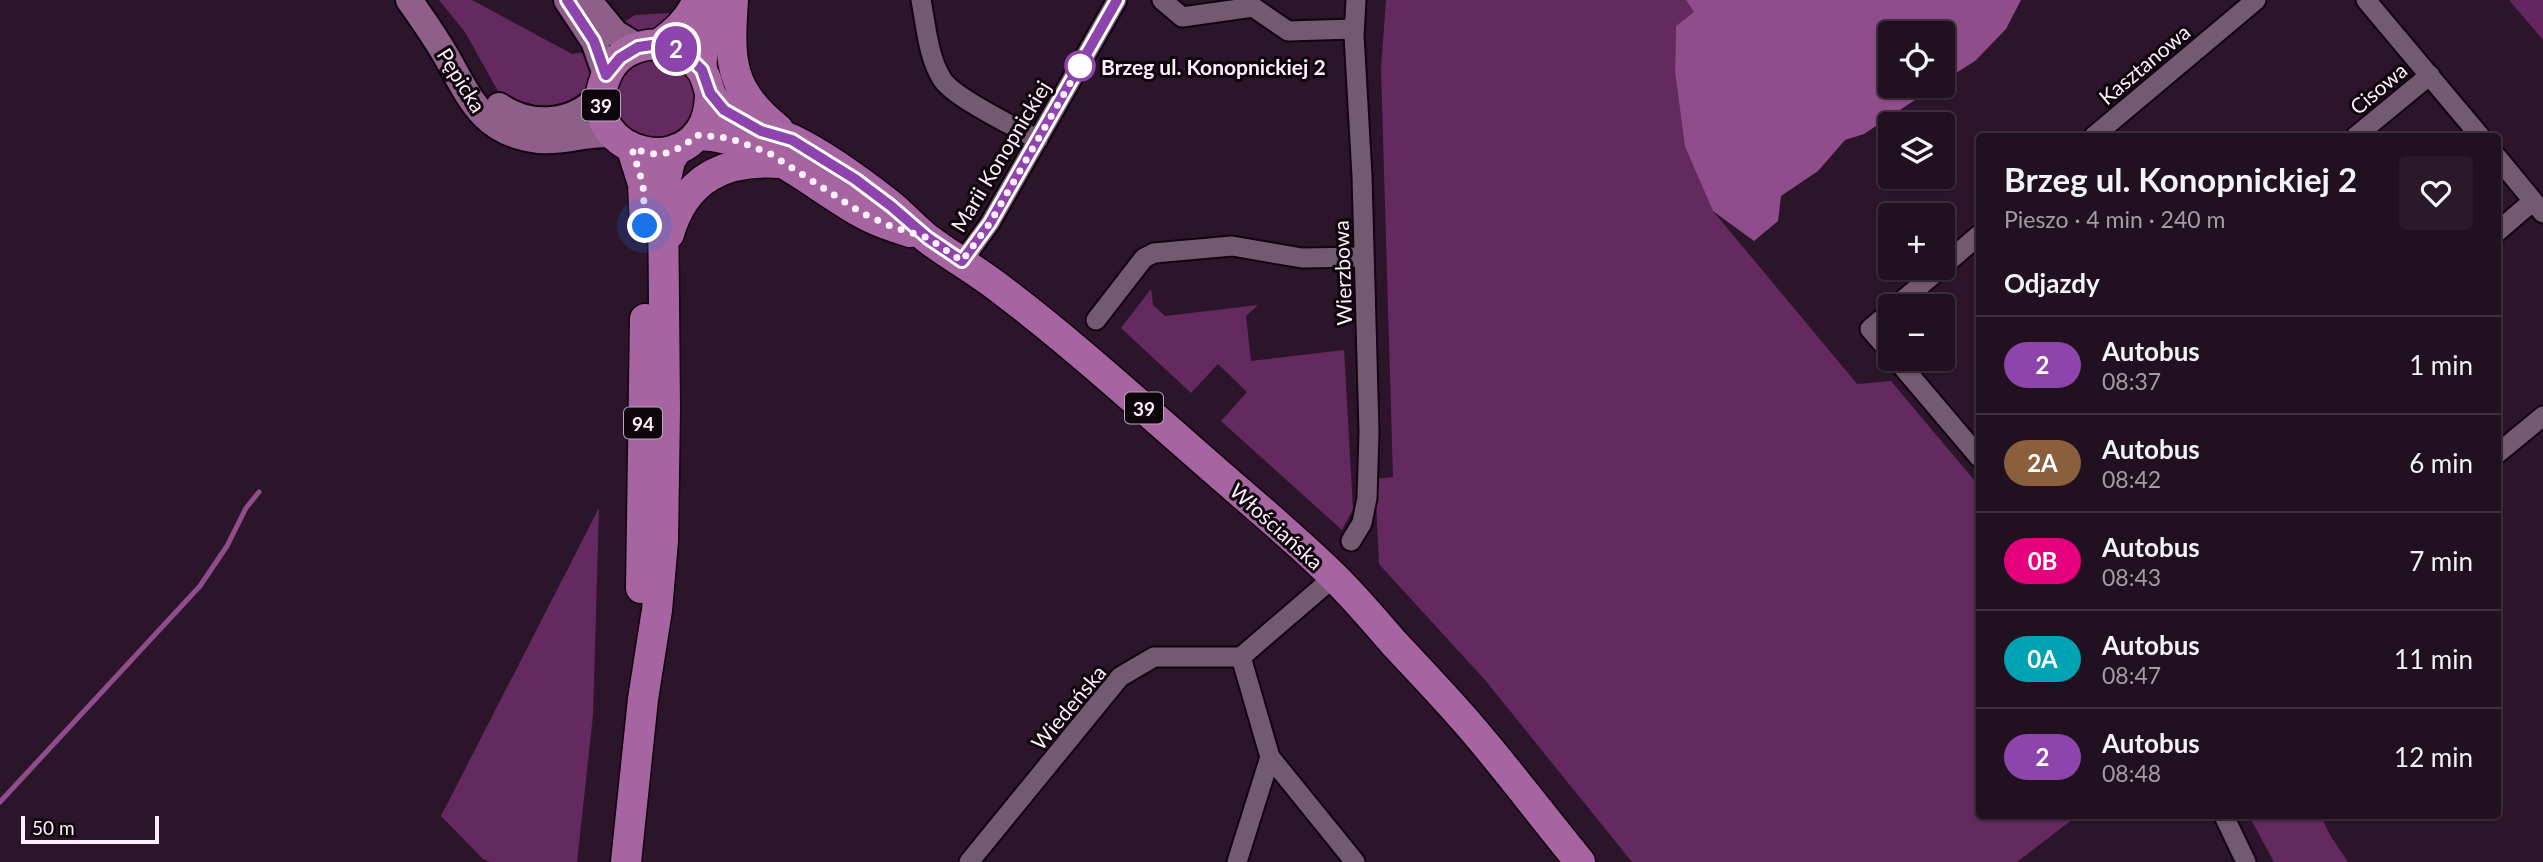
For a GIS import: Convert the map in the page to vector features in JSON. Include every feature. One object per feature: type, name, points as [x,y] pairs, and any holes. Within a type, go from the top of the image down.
[{"type":"main road","name":"39","points":[[687,142],[655,154],[623,142],[603,116],[604,84],[620,58],[680,29],[698,0]]},
{"type":"main road","points":[[687,142],[708,116],[703,43],[708,24],[720,0]]},
{"type":"main road","points":[[665,248],[678,207],[697,185],[710,175],[735,164],[788,152],[750,102],[734,73],[731,56],[733,0]]},
{"type":"main road","name":"39","points":[[649,46],[684,52],[706,82]]},
{"type":"main road","name":"Włościańska","points":[[706,82],[724,110],[761,131],[862,213],[890,226],[928,238],[1004,292],[1132,398],[1334,577],[1471,727],[1580,862]]},
{"type":"main road","name":"Włościańska","points":[[687,142],[729,138],[756,147],[788,152]]},
{"type":"main road","name":"94","points":[[623,142],[643,184],[645,205],[641,626],[643,699]]},
{"type":"main road","name":"94","points":[[626,862],[663,541],[663,192],[670,162],[687,142]]},
{"type":"street","name":"Pępicka","points":[[409,0],[432,32],[471,101],[492,124],[520,136],[543,141],[600,133],[623,142]]},
{"type":"street","name":"Pępicka","points":[[424,0],[454,35],[484,90],[494,102],[520,118],[557,120],[584,109],[604,84]]},
{"type":"street","points":[[567,0],[594,41],[604,84]]},
{"type":"street","points":[[588,0],[615,33],[649,46]]},
{"type":"street","points":[[921,0],[935,63],[943,81],[957,93],[1038,140]]},
{"type":"street","name":"Marii Konopnickiej","points":[[962,261],[990,223],[1117,0]]},
{"type":"street","points":[[1162,0],[1182,17],[1254,7],[1288,31],[1354,29]]},
{"type":"street","name":"Wierzbowa","points":[[1351,541],[1362,523],[1367,498],[1369,432],[1362,176],[1354,29],[1356,0]]},
{"type":"street","name":"Kasztanowa","points":[[2098,133],[2256,0]]},
{"type":"street","points":[[2367,0],[2478,133]]},
{"type":"street","name":"Cisowa","points":[[2360,133],[2430,75]]},
{"type":"street","points":[[2501,162],[2538,207],[2501,230]]},
{"type":"street","points":[[1955,256],[1976,238]]},
{"type":"street","points":[[1096,320],[1144,258],[1154,253],[1232,246],[1302,258],[1363,257]]},
{"type":"street","points":[[1910,294],[1927,280]]},
{"type":"street","points":[[1878,322],[1870,329],[1878,338]]},
{"type":"street","points":[[1906,371],[1976,452]]},
{"type":"street","points":[[2501,451],[2543,416]]},
{"type":"street","points":[[1334,577],[1241,657],[1270,757],[1355,862]]},
{"type":"street","name":"Wiedeńska","points":[[970,862],[1120,677],[1154,657],[1241,657]]},
{"type":"street","points":[[1237,862],[1270,757]]},
{"type":"street","points":[[2225,819],[2246,862]]},
{"type":"shaded area","points":[[439,0],[472,0],[572,54],[589,52],[595,63],[589,92],[550,111],[512,103],[498,91],[465,32]]},
{"type":"shaded area","points":[[1386,0],[1686,0],[1695,13],[1676,26],[1675,72],[1685,147],[1713,211],[1857,384],[1891,381],[1976,482],[1976,819],[2073,819],[2017,862],[1632,862],[1485,680],[1379,564],[1375,479],[1393,477],[1381,69]]},
{"type":"shaded area","points":[[1686,0],[2021,0],[2006,29],[1975,61],[1955,74],[1955,21],[1878,21],[1878,98],[1918,98],[1897,112],[1878,112],[1878,125],[1864,134],[1845,140],[1818,171],[1781,196],[1778,221],[1754,241],[1713,211],[1685,147],[1675,72],[1676,26],[1694,12]]},
{"type":"shaded area","points":[[2509,0],[2543,0],[2543,40]]},
{"type":"shaded area","points":[[673,13],[673,24],[641,34],[621,24],[635,15]]},
{"type":"shaded area","points":[[655,59],[670,62],[683,70],[691,83],[694,98],[691,113],[683,126],[670,134],[655,137],[640,134],[627,126],[619,113],[616,98],[619,83],[627,70],[640,62]]},
{"type":"shaded area","points":[[1151,289],[1153,305],[1165,316],[1258,305],[1246,316],[1251,361],[1344,350],[1353,509],[1342,530],[1221,421],[1247,392],[1218,364],[1191,393],[1121,328]]},
{"type":"shaded area","points":[[599,508],[593,715],[577,862],[490,862],[483,859],[441,816]]},
{"type":"shaded area","points":[[2251,819],[2322,819],[2348,862],[2274,862]]},
{"type":"waterway","points":[[0,802],[200,586],[227,546],[246,508],[259,492]]},
{"type":"bus line","name":"2","points":[[567,0],[594,41],[606,75],[620,58],[638,47],[659,44],[684,52],[702,70],[710,93],[724,110],[761,131],[792,140],[855,179],[928,238],[962,261],[990,223],[1117,0]]},
{"type":"place","name":"Brzeg ul. Konopnickiej 2","points":[[1080,66]]},
{"type":"route","points":[[645,226],[643,184],[632,149],[655,154],[666,153],[684,146],[696,135],[714,135],[769,153],[862,213],[890,226],[928,238],[962,261],[990,223],[1080,66]]}]
